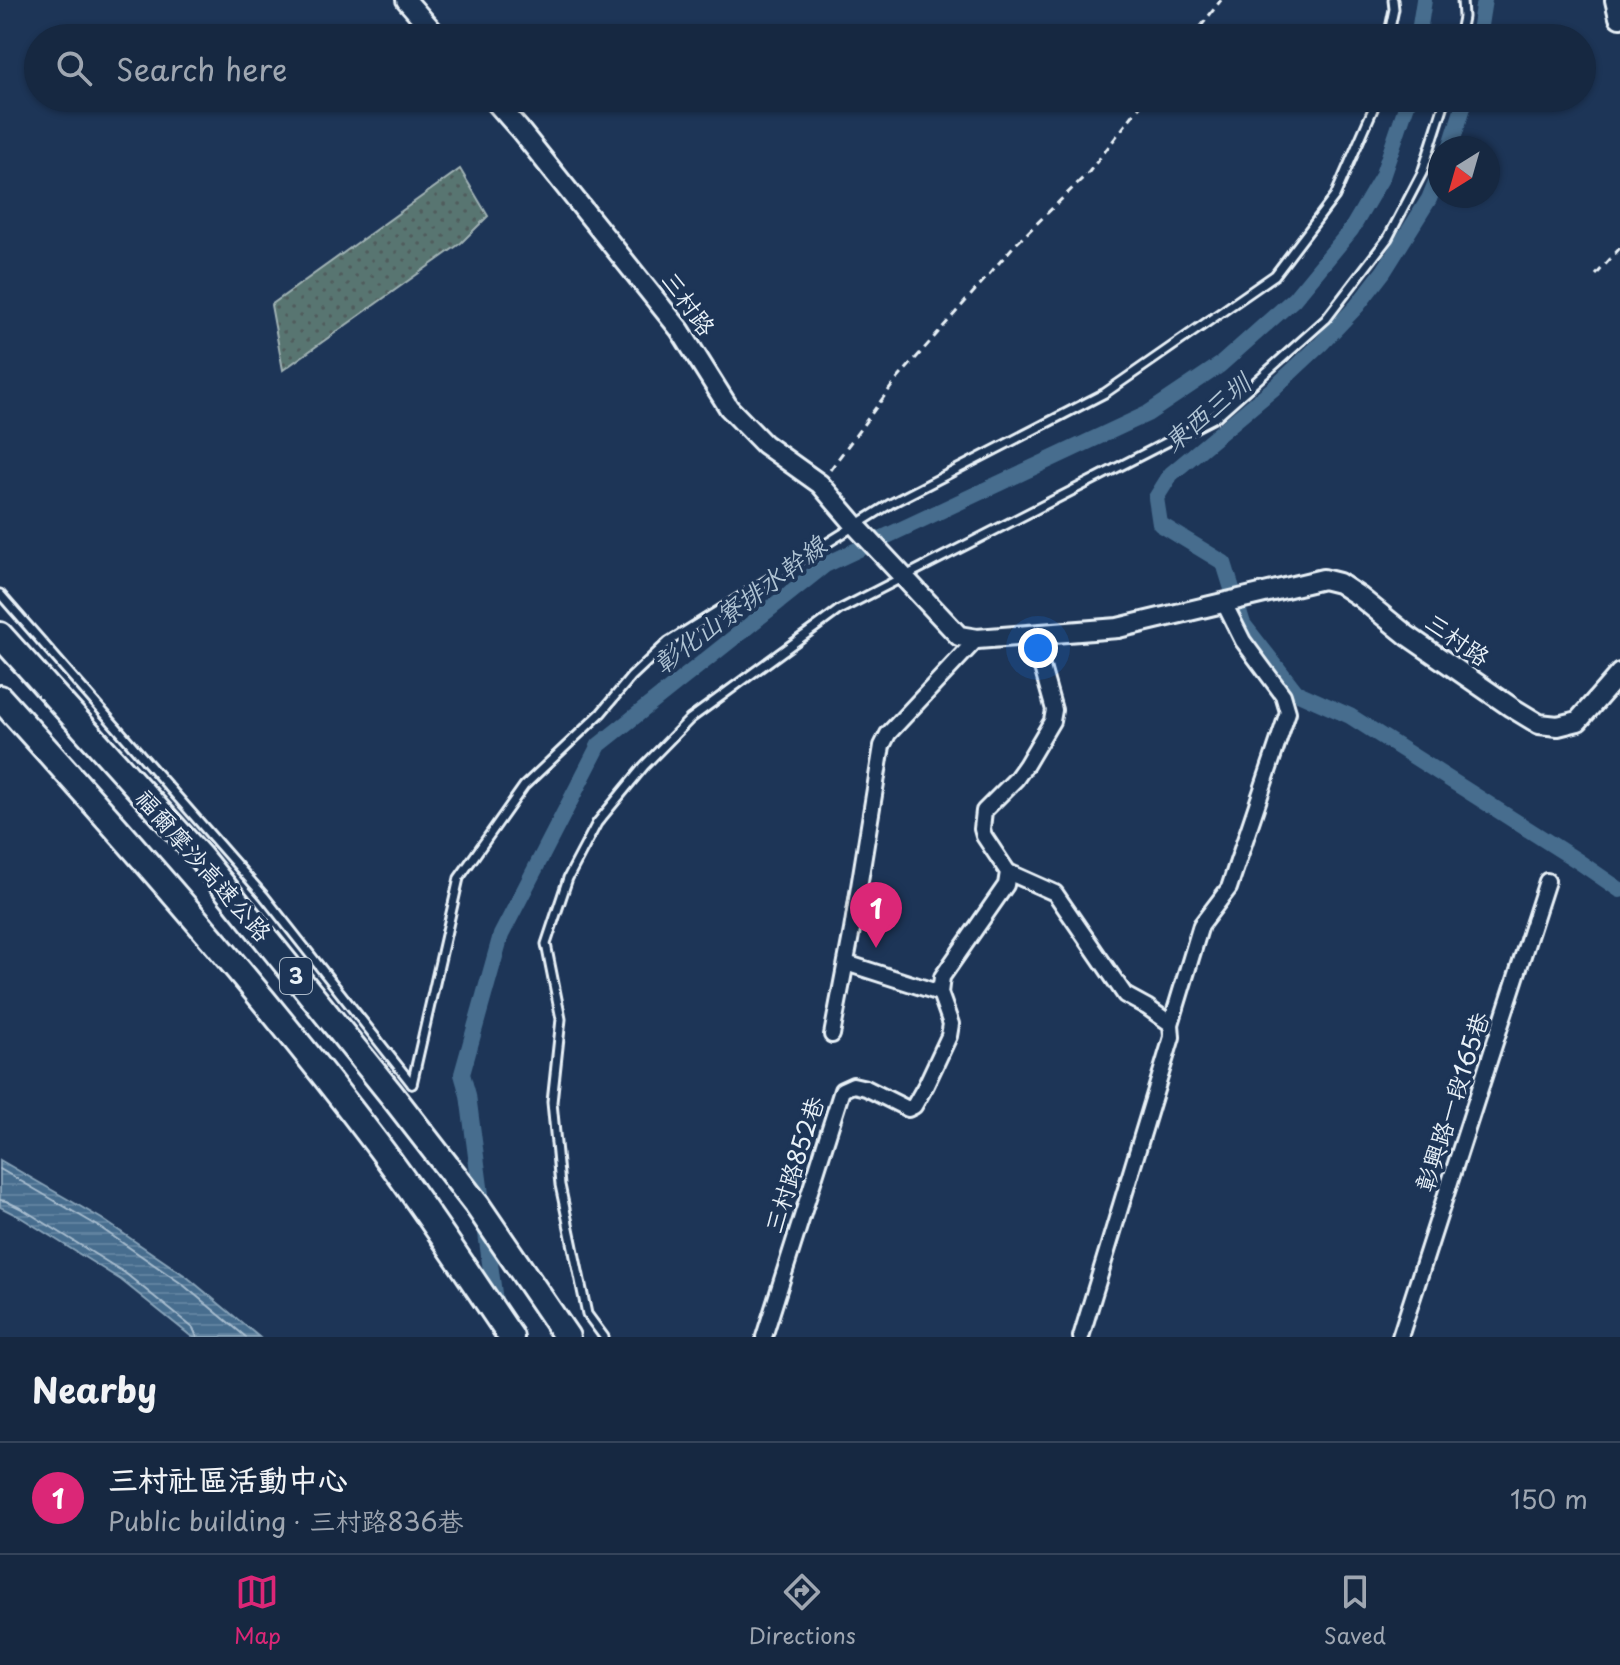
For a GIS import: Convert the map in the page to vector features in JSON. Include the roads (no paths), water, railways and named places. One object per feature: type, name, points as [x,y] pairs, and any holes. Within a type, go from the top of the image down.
[{"type":"highway","name":"福爾摩沙高速公路","points":[[0,635],[200,857],[305,987],[477,1205],[567,1337]]},
{"type":"highway","name":"福爾摩沙高速公路","points":[[0,698],[203,928],[299,1044],[381,1149],[511,1337]]},
{"type":"main road","points":[[1616,0],[1620,17]]},
{"type":"street","points":[[406,0],[427,24]]},
{"type":"street","name":"三村路","points":[[504,112],[680,330],[729,408],[764,444],[820,484],[900,572]]},
{"type":"street","points":[[900,572],[959,636],[977,639],[1118,628],[1227,602],[1243,641],[1283,695],[1288,712],[1229,888],[1201,925],[1171,1024],[1172,1037],[1081,1337]]},
{"type":"street","name":"三村路","points":[[1227,602],[1323,579],[1339,583],[1408,636],[1539,724],[1558,726],[1578,721],[1620,673]]},
{"type":"street","points":[[1033,635],[1054,710],[1052,721],[1016,779],[984,811],[984,836],[1008,872],[1055,893],[1125,995],[1171,1024]]},
{"type":"street","points":[[832,1035],[882,746],[888,734],[977,639]]},
{"type":"street","points":[[846,963],[940,993],[942,977],[1006,885],[1008,872]]},
{"type":"street","name":"彰興路一段165巷","points":[[1400,1337],[1547,881]]},
{"type":"street","name":"三村路852巷","points":[[764,1337],[842,1090],[853,1085],[866,1088],[908,1109],[914,1106],[949,1036],[951,1024],[940,993]]},
{"type":"lane","points":[[1391,24],[1393,0]]},
{"type":"lane","points":[[1462,0],[1462,24]]},
{"type":"lane","points":[[0,594],[264,896],[412,1084],[459,878],[524,786],[601,713],[631,677],[668,642],[890,504],[1105,393],[1275,275],[1335,196],[1372,112]]},
{"type":"lane","points":[[604,1337],[587,1314],[560,1185],[552,1102],[561,1019],[546,944],[568,878],[597,823],[644,766],[690,719],[839,610],[900,572],[1216,417],[1326,319],[1388,238],[1422,173],[1442,112]]},
{"type":"water","points":[[0,1160],[102,1219],[187,1277],[259,1337],[192,1337],[121,1280],[0,1207]]},
{"type":"waterway","name":"彰化山寮排水幹線","points":[[1420,24],[1424,0]]},
{"type":"waterway","name":"東西三圳","points":[[1480,24],[1484,0]]},
{"type":"waterway","name":"彰化山寮排水幹線","points":[[496,1309],[468,1095],[462,1074],[501,935],[599,745],[825,565],[1147,414],[1220,365],[1294,299],[1351,230],[1382,177],[1404,112]]},
{"type":"waterway","name":"東西三圳","points":[[1454,136],[1462,112]]},
{"type":"waterway","name":"東西三圳","points":[[1428,201],[1384,271],[1357,306],[1274,388],[1171,474],[1156,498],[1160,524],[1224,563],[1243,624],[1296,692],[1350,716],[1620,890]]},
{"type":"place","name":"三村社區活動中心","points":[[876,948]]}]
